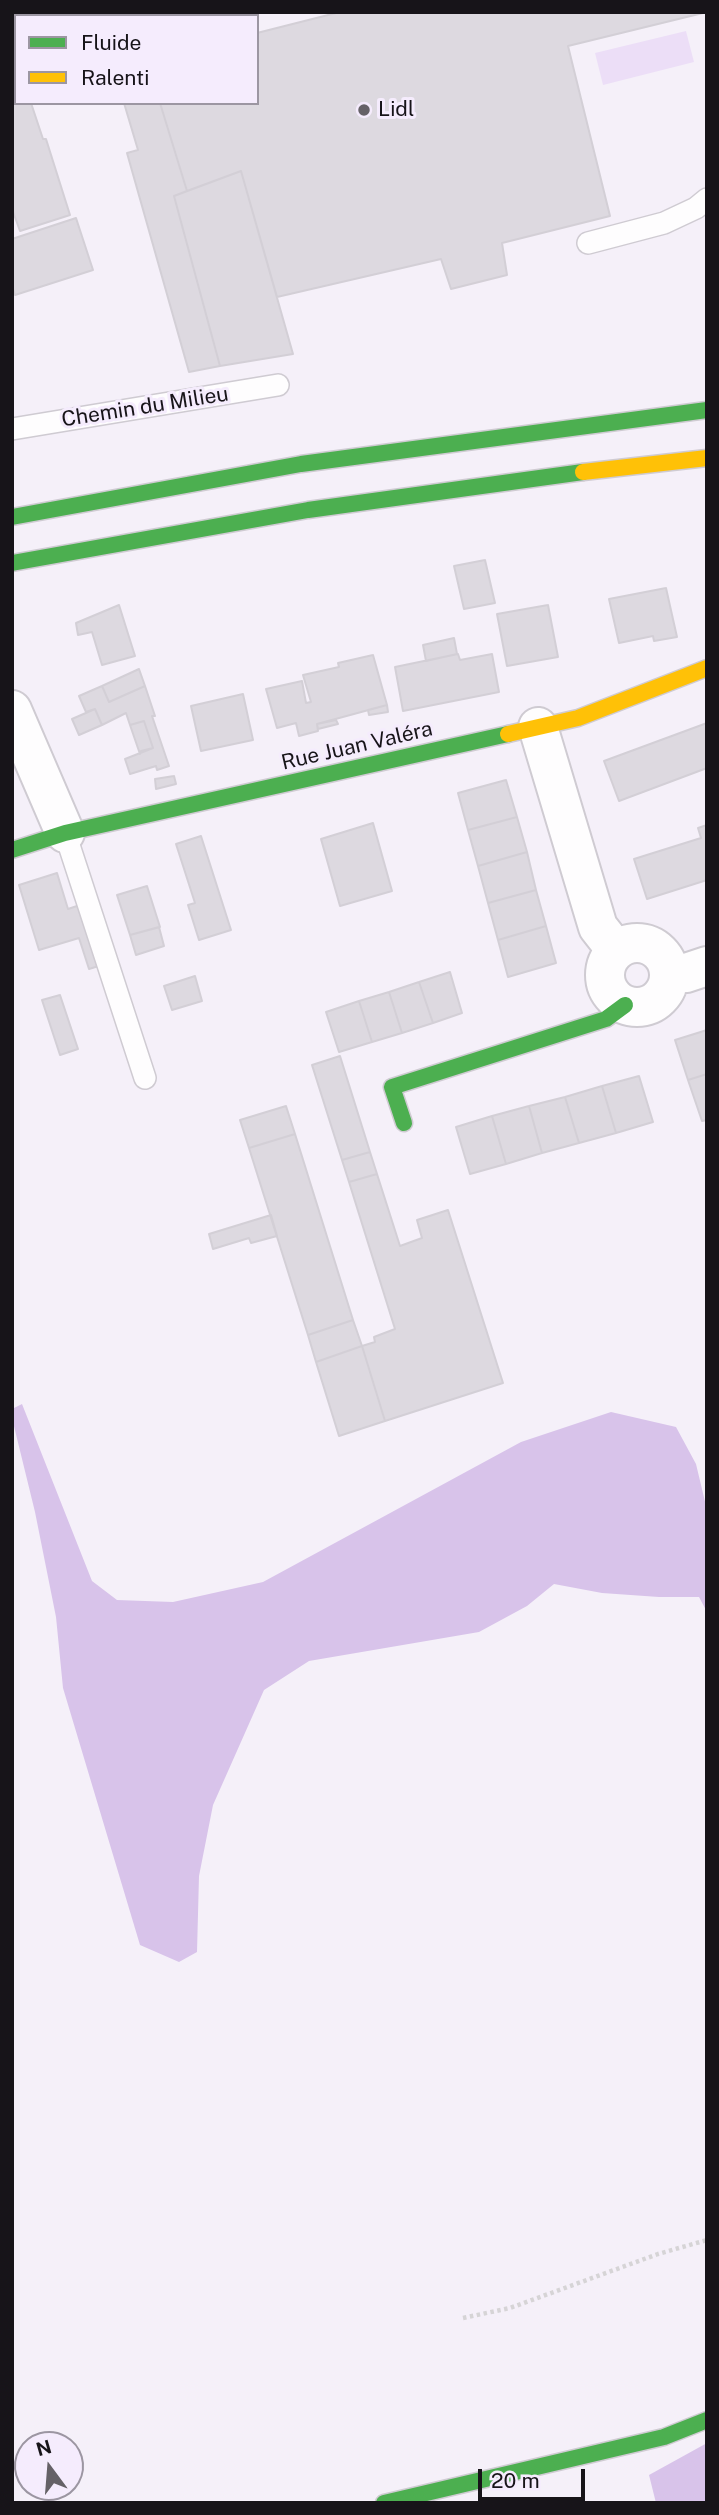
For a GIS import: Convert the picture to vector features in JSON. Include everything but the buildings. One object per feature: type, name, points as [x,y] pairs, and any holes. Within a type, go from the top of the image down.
[{"type":"main road","points":[[12,517],[301,464],[707,410]]},
{"type":"main road","points":[[14,563],[307,510],[707,458]]},
{"type":"main road","name":"Rue Juan Valéra","points":[[12,850],[65,833],[578,718],[707,668]]},
{"type":"main road","points":[[404,1123],[392,1087],[606,1019],[625,1005]]},
{"type":"main road","points":[[384,2503],[664,2437],[707,2420]]},
{"type":"street","points":[[12,710],[65,833]]},
{"type":"street","points":[[538,727],[598,927],[616,950]]},
{"type":"street","points":[[635,943],[655,948],[668,964],[670,974],[664,994],[646,1006],[636,1007],[625,1005],[608,991],[605,980],[605,969],[616,950],[635,943]]},
{"type":"street","points":[[670,974],[686,973],[707,966]]},
{"type":"lane","points":[[588,243],[664,223],[696,208],[707,199]]},
{"type":"lane","name":"Chemin du Milieu","points":[[12,429],[278,385]]},
{"type":"lane","points":[[65,833],[145,1078]]},
{"type":"path","points":[[463,2318],[510,2308],[657,2254],[707,2240]]},
{"type":"shaded area","points":[[686,31],[694,62],[603,85],[595,53]]},
{"type":"shaded area","points":[[22,1404],[92,1581],[117,1600],[173,1602],[263,1582],[521,1442],[611,1412],[676,1427],[696,1464],[707,1510],[707,1612],[699,1597],[602,1593],[554,1584],[527,1606],[479,1632],[309,1661],[264,1690],[213,1805],[199,1876],[197,1952],[179,1962],[140,1945],[63,1688],[56,1617],[35,1512],[12,1418],[12,1409]]},
{"type":"shaded area","points":[[707,2443],[707,2503],[656,2503],[649,2475]]},
{"type":"traffic: fast","points":[[12,517],[301,464],[707,410]]},
{"type":"traffic: fast","points":[[12,563],[308,510],[583,472]]},
{"type":"traffic: fast","points":[[12,850],[65,833],[508,734]]},
{"type":"traffic: fast","points":[[404,1123],[392,1087],[606,1019],[625,1005]]},
{"type":"traffic: fast","points":[[384,2503],[664,2437],[707,2420]]},
{"type":"traffic: slow","points":[[583,472],[707,458]]},
{"type":"traffic: slow","points":[[508,734],[578,718],[707,668]]},
{"type":"place","name":"Lidl","points":[[364,110]]}]
